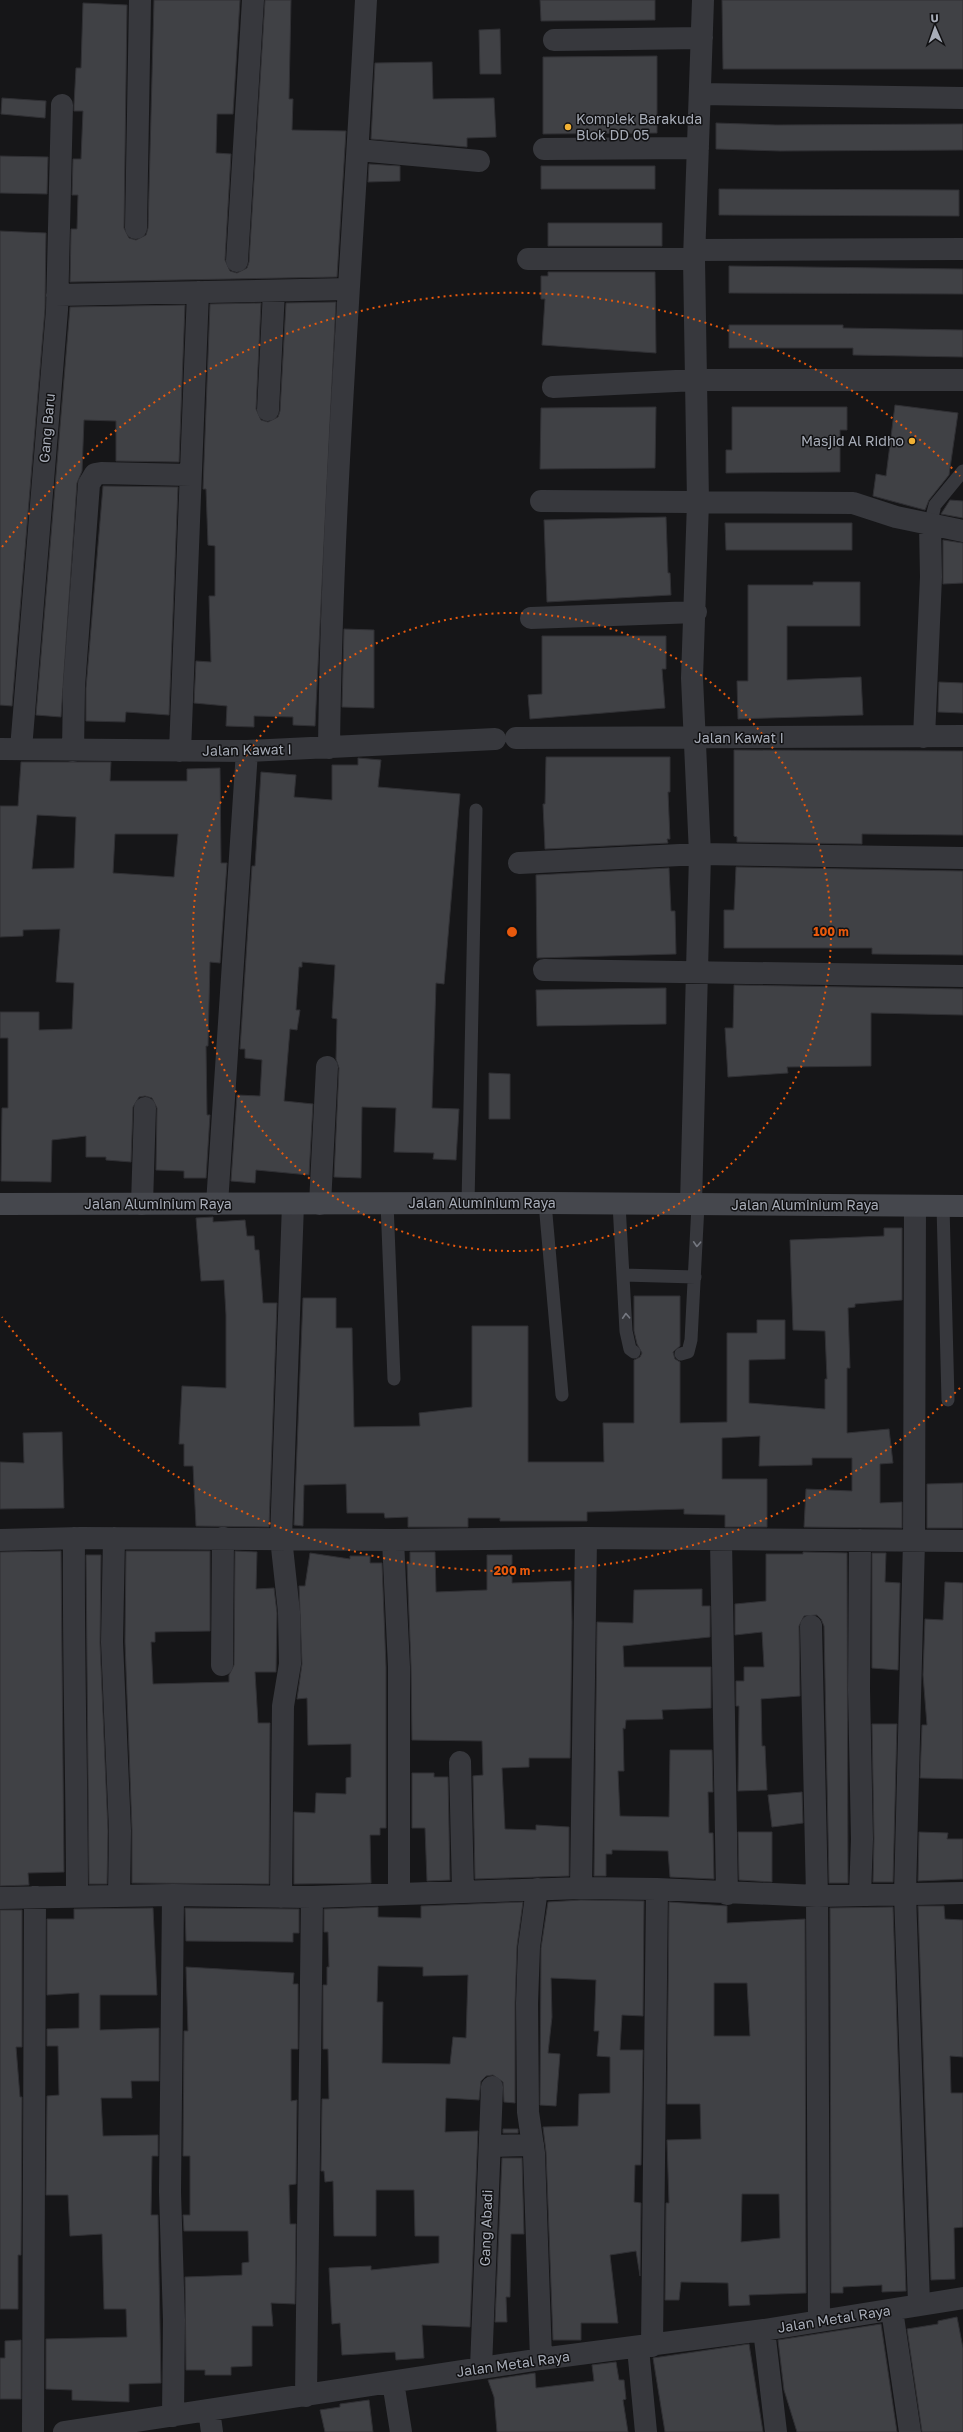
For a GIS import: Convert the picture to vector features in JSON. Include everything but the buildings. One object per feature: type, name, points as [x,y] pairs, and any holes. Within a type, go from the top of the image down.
[{"type":"main road","name":"Jalan Aluminium Raya","points":[[0,1204],[545,1203],[953,1206]]},
{"type":"street","points":[[136,228],[140,0]]},
{"type":"street","points":[[237,261],[253,0]]},
{"type":"street","points":[[329,748],[330,627],[348,289],[358,150],[366,0]]},
{"type":"street","points":[[695,1204],[697,973],[700,854],[692,678],[696,612],[698,502],[694,255],[703,0]]},
{"type":"street","points":[[554,40],[702,38]]},
{"type":"street","points":[[700,94],[963,98]]},
{"type":"street","name":"Gang Baru","points":[[10,749],[57,295],[62,105]]},
{"type":"street","points":[[544,149],[698,148]]},
{"type":"street","points":[[358,150],[479,161]]},
{"type":"street","points":[[528,259],[963,249]]},
{"type":"street","points":[[57,295],[348,289]]},
{"type":"street","points":[[268,410],[274,291]]},
{"type":"street","points":[[180,751],[198,292]]},
{"type":"street","points":[[553,387],[696,380],[963,380]]},
{"type":"street","points":[[74,751],[74,687],[92,478],[95,474],[101,473],[190,475]]},
{"type":"street","points":[[541,501],[853,503],[930,524],[963,531]]},
{"type":"street","points":[[924,737],[931,584],[930,524]]},
{"type":"street","points":[[530,618],[696,612]]},
{"type":"street","name":"Jalan Kawat I","points":[[516,738],[963,736]]},
{"type":"street","name":"Jalan Kawat I","points":[[10,749],[74,751],[247,751],[495,739]]},
{"type":"street","points":[[217,1204],[247,751]]},
{"type":"street","points":[[519,863],[700,854],[963,858]]},
{"type":"street","points":[[544,970],[963,976]]},
{"type":"street","points":[[320,1204],[327,1067]]},
{"type":"street","points":[[142,1204],[145,1108]]},
{"type":"street","points":[[281,1897],[283,1706],[290,1664],[289,1612],[281,1538],[293,1204]]},
{"type":"street","points":[[915,1206],[914,1541],[905,1894],[919,2304]]},
{"type":"street","points":[[0,1540],[74,1538],[281,1538],[393,1540],[586,1538],[963,1541]]},
{"type":"street","points":[[74,1538],[73,1696],[76,1753],[76,1896]]},
{"type":"street","points":[[114,1538],[112,1642],[120,1831],[120,1896]]},
{"type":"street","points":[[222,1664],[224,1538]]},
{"type":"street","points":[[581,1888],[586,1538]]},
{"type":"street","points":[[393,1540],[399,1667],[399,1894]]},
{"type":"street","points":[[722,1540],[727,1894]]},
{"type":"street","points":[[860,1540],[859,1690],[862,1839],[860,1895]]},
{"type":"street","points":[[812,1626],[817,1896],[819,2321]]},
{"type":"street","points":[[460,1762],[464,1891]]},
{"type":"street","points":[[0,1898],[173,1895],[312,1897],[581,1888],[657,1889],[727,1894],[817,1896],[963,1893]]},
{"type":"street","points":[[537,1889],[529,1947],[527,2004],[528,2112],[533,2145],[540,2359]]},
{"type":"street","points":[[646,2432],[645,2347],[657,1889]]},
{"type":"street","points":[[173,1895],[170,2192],[174,2320],[173,2416]]},
{"type":"street","points":[[33,2432],[35,1897]]},
{"type":"street","points":[[306,2396],[312,1897]]},
{"type":"street","name":"Gang Abadi","points":[[481,2368],[492,2087]]},
{"type":"street","points":[[490,2146],[533,2145]]},
{"type":"street","name":"Jalan Metal Raya","points":[[68,2432],[540,2359],[645,2347],[764,2330],[963,2298]]},
{"type":"street","points":[[892,2310],[910,2432]]},
{"type":"street","points":[[764,2330],[776,2432]]},
{"type":"street","points":[[393,2382],[401,2432]]},
{"type":"street","points":[[209,2410],[212,2432]]},
{"type":"lane","points":[[930,524],[935,505],[962,475]]},
{"type":"lane","points":[[468,1204],[476,810]]},
{"type":"lane","points":[[386,1203],[394,1379]]},
{"type":"lane","points":[[545,1203],[562,1395]]},
{"type":"lane","points":[[619,1204],[626,1331],[630,1349],[634,1352]]},
{"type":"lane","points":[[680,1354],[690,1349],[695,1277],[695,1204]]},
{"type":"lane","points":[[948,1400],[953,1206]]},
{"type":"lane","points":[[623,1275],[695,1277]]},
{"type":"place","name":"Komplek Barakuda Blok DD 05","points":[[568,127]]},
{"type":"place","name":"Masjid Al Ridho","points":[[912,441]]}]
